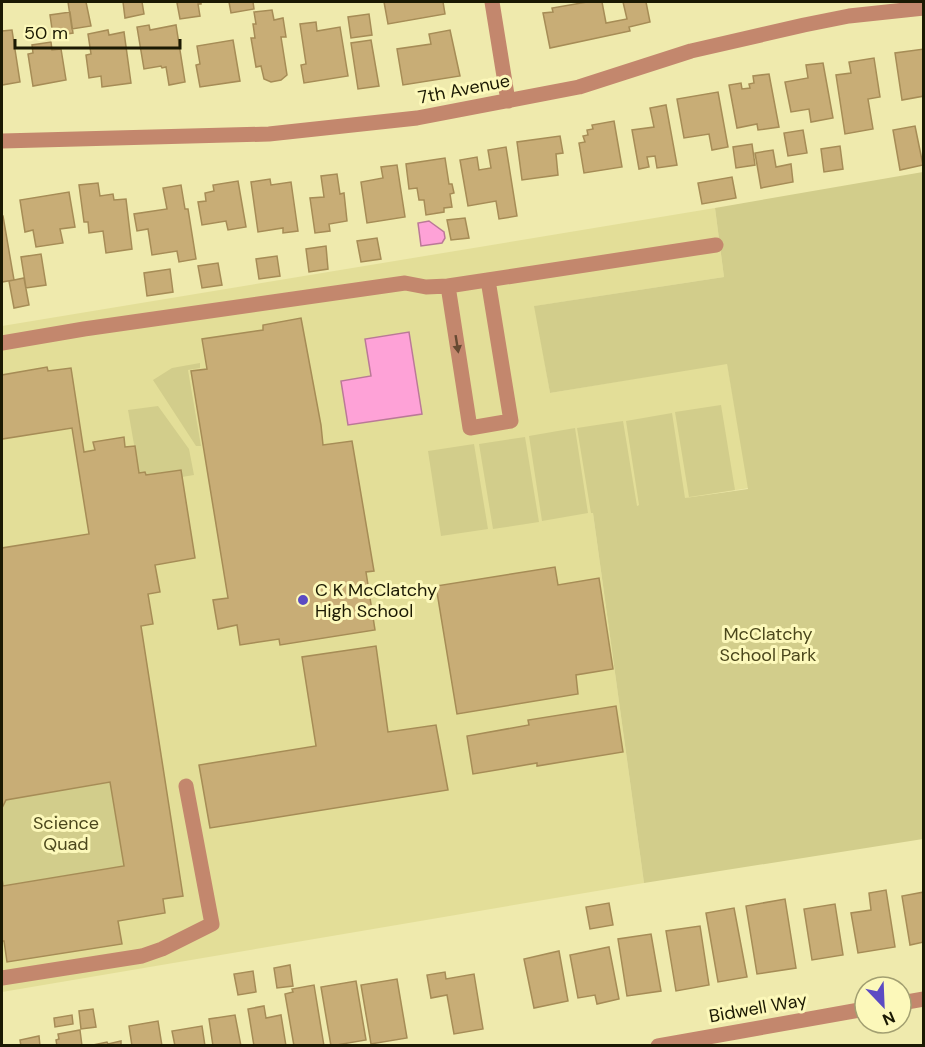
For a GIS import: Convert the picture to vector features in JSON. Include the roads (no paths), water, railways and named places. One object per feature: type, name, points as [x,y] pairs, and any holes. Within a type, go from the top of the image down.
[{"type":"street","points":[[492,2],[508,101]]},
{"type":"street","name":"7th Avenue","points":[[2,141],[269,134],[417,118],[579,87],[729,41],[849,16],[924,8]]},
{"type":"street","points":[[2,343],[84,329],[405,284],[426,287],[448,286],[716,245]]},
{"type":"street","points":[[448,286],[470,428],[511,421],[488,280]]},
{"type":"street","points":[[2,978],[142,956],[162,949],[212,924],[186,786]]},
{"type":"street","name":"Bidwell Way","points":[[658,1046],[853,1012]]},
{"type":"place","name":"C K McClatchy High School","points":[[303,600]]},
{"type":"park label","name":"McClatchy School Park","points":[[768,644]]},
{"type":"park label","name":"Science Quad","points":[[66,833]]}]
